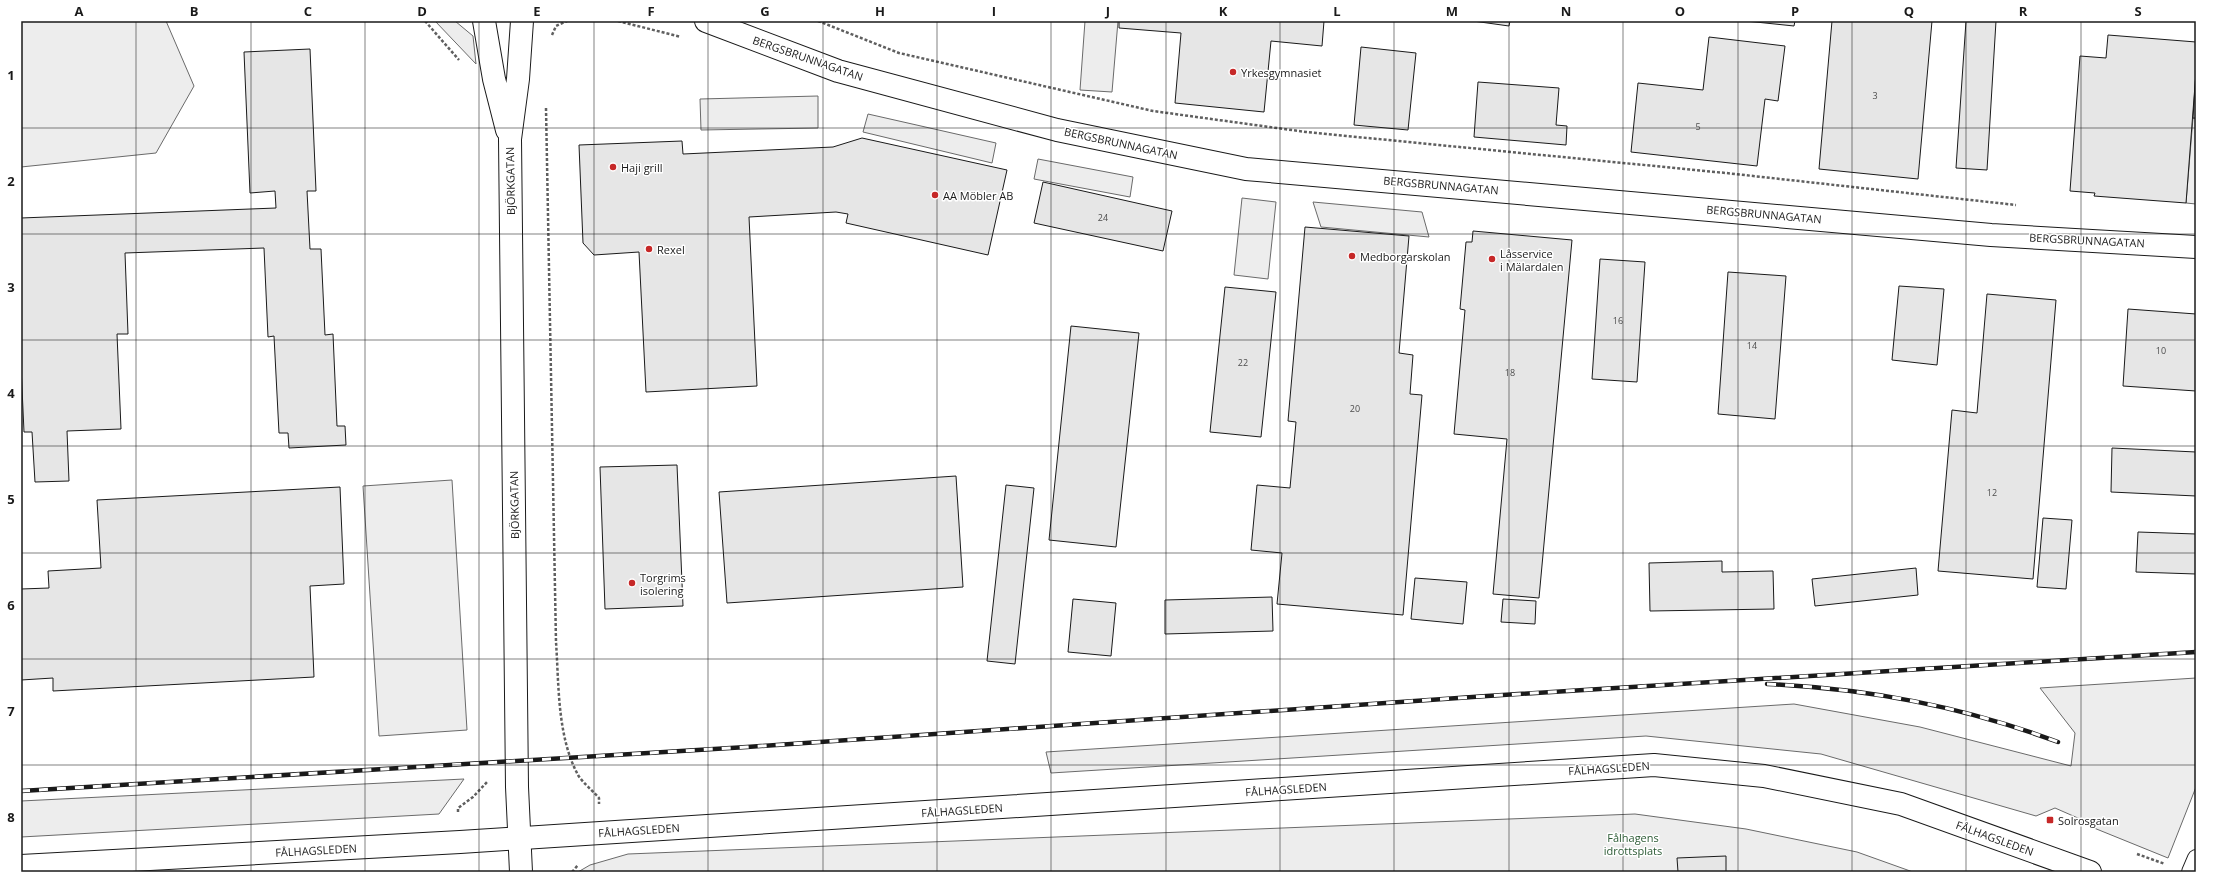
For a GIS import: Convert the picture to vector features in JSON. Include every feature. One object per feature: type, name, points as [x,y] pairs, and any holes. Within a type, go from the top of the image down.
[{"type":"street","name":"BJÖRKGATAN","points":[[484,21],[494,79],[510,139]]},
{"type":"street","name":"BJÖRKGATAN","points":[[521,872],[517,787],[510,139],[518,79],[522,21]]},
{"type":"street","name":"BERGSBRUNNAGATAN","points":[[706,21],[838,71],[1057,130],[1246,168],[1991,235],[2196,247]]},
{"type":"street","name":"FÅLHAGSLEDEN","points":[[21,866],[520,838],[1654,766],[1764,776],[1900,804],[2090,872]]},
{"type":"street","name":"FÅLHAGSLEDEN","points":[[1900,804],[2052,872]]},
{"type":"lane","points":[[2190,872],[2196,858]]},
{"type":"path","points":[[425,21],[461,62]]},
{"type":"path","points":[[551,38],[556,26],[567,21]]},
{"type":"path","points":[[818,21],[899,53],[1153,111],[1306,132],[1734,174],[2019,205]]},
{"type":"path","points":[[546,101],[556,642],[561,716],[570,758],[579,776],[598,798],[600,854],[575,867],[572,872]]},
{"type":"path","points":[[2137,854],[2170,867]]},
{"type":"shaded area","points":[[21,21],[166,21],[194,86],[156,153],[21,167]]},
{"type":"shaded area","points":[[435,21],[455,21],[473,36],[476,64]]},
{"type":"shaded area","points":[[1085,21],[1118,21],[1112,92],[1080,90]]},
{"type":"shaded area","points":[[818,96],[818,128],[701,130],[700,99]]},
{"type":"shaded area","points":[[868,114],[996,143],[992,163],[863,132]]},
{"type":"shaded area","points":[[2193,118],[2196,118],[2196,204],[2186,203]]},
{"type":"shaded area","points":[[1038,159],[1133,177],[1130,197],[1034,179]]},
{"type":"shaded area","points":[[1242,198],[1276,202],[1268,279],[1234,275]]},
{"type":"shaded area","points":[[1313,202],[1422,212],[1429,237],[1321,227]]},
{"type":"shaded area","points":[[452,480],[467,730],[379,736],[363,486]]},
{"type":"shaded area","points":[[2196,678],[2196,787],[2168,858],[2094,828],[2087,822],[2055,808],[2036,816],[1821,754],[1646,736],[1051,773],[1046,752],[1794,704],[1920,727],[2071,766],[2075,733],[2040,688]]},
{"type":"shaded area","points":[[464,779],[439,814],[21,837],[21,801]]},
{"type":"shaded area","name":"Fålhagens idrottsplats","points":[[1635,814],[1746,829],[1857,852],[1913,872],[578,872],[590,865],[628,854]]},
{"type":"building","points":[[1119,21],[1324,21],[1322,46],[1271,41],[1264,112],[1175,103],[1181,33],[1119,28]]},
{"type":"building","points":[[1473,21],[1510,21],[1509,26]]},
{"type":"building","points":[[1746,21],[1795,21],[1794,26]]},
{"type":"building","points":[[1832,21],[1932,21],[1918,179],[1819,169]]},
{"type":"building","points":[[1966,21],[1996,21],[1987,170],[1956,168]]},
{"type":"building","points":[[2108,35],[2196,42],[2196,72],[2186,203],[2094,196],[2095,193],[2070,191],[2080,56],[2106,58]]},
{"type":"building","points":[[1709,37],[1785,46],[1778,101],[1765,99],[1757,166],[1631,152],[1638,83],[1703,90]]},
{"type":"building","points":[[1361,47],[1416,53],[1408,130],[1354,125]]},
{"type":"building","points":[[310,49],[316,191],[307,191],[310,249],[321,249],[325,335],[333,334],[337,426],[345,426],[346,445],[289,448],[288,433],[279,433],[274,336],[268,337],[264,248],[125,253],[128,334],[117,334],[121,429],[67,431],[69,481],[35,482],[32,432],[24,432],[21,366],[21,218],[276,208],[275,191],[250,193],[244,52]]},
{"type":"building","points":[[2196,72],[2196,118],[2193,118]]},
{"type":"building","points":[[1478,82],[1559,88],[1556,125],[1567,126],[1566,145],[1474,137]]},
{"type":"building","points":[[862,138],[1007,170],[988,255],[846,223],[848,214],[836,212],[749,217],[757,386],[646,392],[639,252],[594,255],[583,243],[579,145],[682,141],[683,154],[833,147]]},
{"type":"building","points":[[1043,182],[1172,211],[1163,251],[1034,223]]},
{"type":"building","points":[[1305,227],[1409,236],[1399,353],[1413,355],[1410,394],[1422,395],[1403,615],[1277,604],[1282,553],[1251,550],[1257,485],[1290,488],[1296,422],[1288,421]]},
{"type":"building","points":[[1473,231],[1572,240],[1539,598],[1493,594],[1507,439],[1454,434],[1465,310],[1460,309],[1466,242],[1472,242]]},
{"type":"building","points":[[1600,259],[1645,262],[1637,382],[1592,379]]},
{"type":"building","points":[[1728,272],[1786,276],[1775,419],[1718,414]]},
{"type":"building","points":[[1899,286],[1944,289],[1937,365],[1892,360]]},
{"type":"building","points":[[1225,287],[1276,292],[1261,437],[1210,432]]},
{"type":"building","points":[[1987,294],[2056,300],[2033,579],[1938,571],[1952,410],[1977,413]]},
{"type":"building","points":[[2128,309],[2196,314],[2196,391],[2123,386]]},
{"type":"building","points":[[1071,326],[1139,333],[1116,547],[1049,540]]},
{"type":"building","points":[[2112,448],[2196,452],[2196,496],[2111,492]]},
{"type":"building","points":[[677,465],[683,606],[605,609],[600,467]]},
{"type":"building","points":[[956,476],[963,587],[727,603],[719,492]]},
{"type":"building","points":[[1006,485],[1034,488],[1015,664],[987,661]]},
{"type":"building","points":[[340,487],[344,584],[310,586],[314,677],[53,691],[53,678],[21,680],[21,589],[49,588],[48,571],[101,568],[97,500]]},
{"type":"building","points":[[2043,518],[2072,520],[2066,589],[2037,587]]},
{"type":"building","points":[[2138,532],[2196,534],[2196,574],[2136,572]]},
{"type":"building","points":[[1722,561],[1722,572],[1773,571],[1774,609],[1650,611],[1649,563]]},
{"type":"building","points":[[1916,568],[1918,595],[1815,606],[1812,579]]},
{"type":"building","points":[[1415,578],[1467,582],[1463,624],[1411,619]]},
{"type":"building","points":[[1272,597],[1273,631],[1165,634],[1165,600]]},
{"type":"building","points":[[1073,599],[1116,603],[1111,656],[1068,652]]},
{"type":"building","points":[[1503,599],[1536,601],[1535,624],[1501,622]]},
{"type":"building","points":[[1726,856],[1726,872],[1678,872],[1677,858]]},
{"type":"railway","points":[[21,791],[747,747],[1487,696],[2196,652]]},
{"type":"railway","points":[[1767,684],[1842,690],[1915,701],[1986,718],[2058,742]]},
{"type":"place","name":"Yrkesgymnasiet","points":[[1233,72]]},
{"type":"place","name":"Haji grill","points":[[613,167]]},
{"type":"place","name":"AA Möbler AB","points":[[935,195]]},
{"type":"place","name":"Rexel","points":[[649,249]]},
{"type":"place","name":"Medborgarskolan","points":[[1352,256]]},
{"type":"place","name":"Låsservice i Mälardalen","points":[[1492,259]]},
{"type":"place","name":"Torgrims isolering","points":[[632,583]]},
{"type":"place","name":"Solrosgatan","points":[[2050,820]]}]
